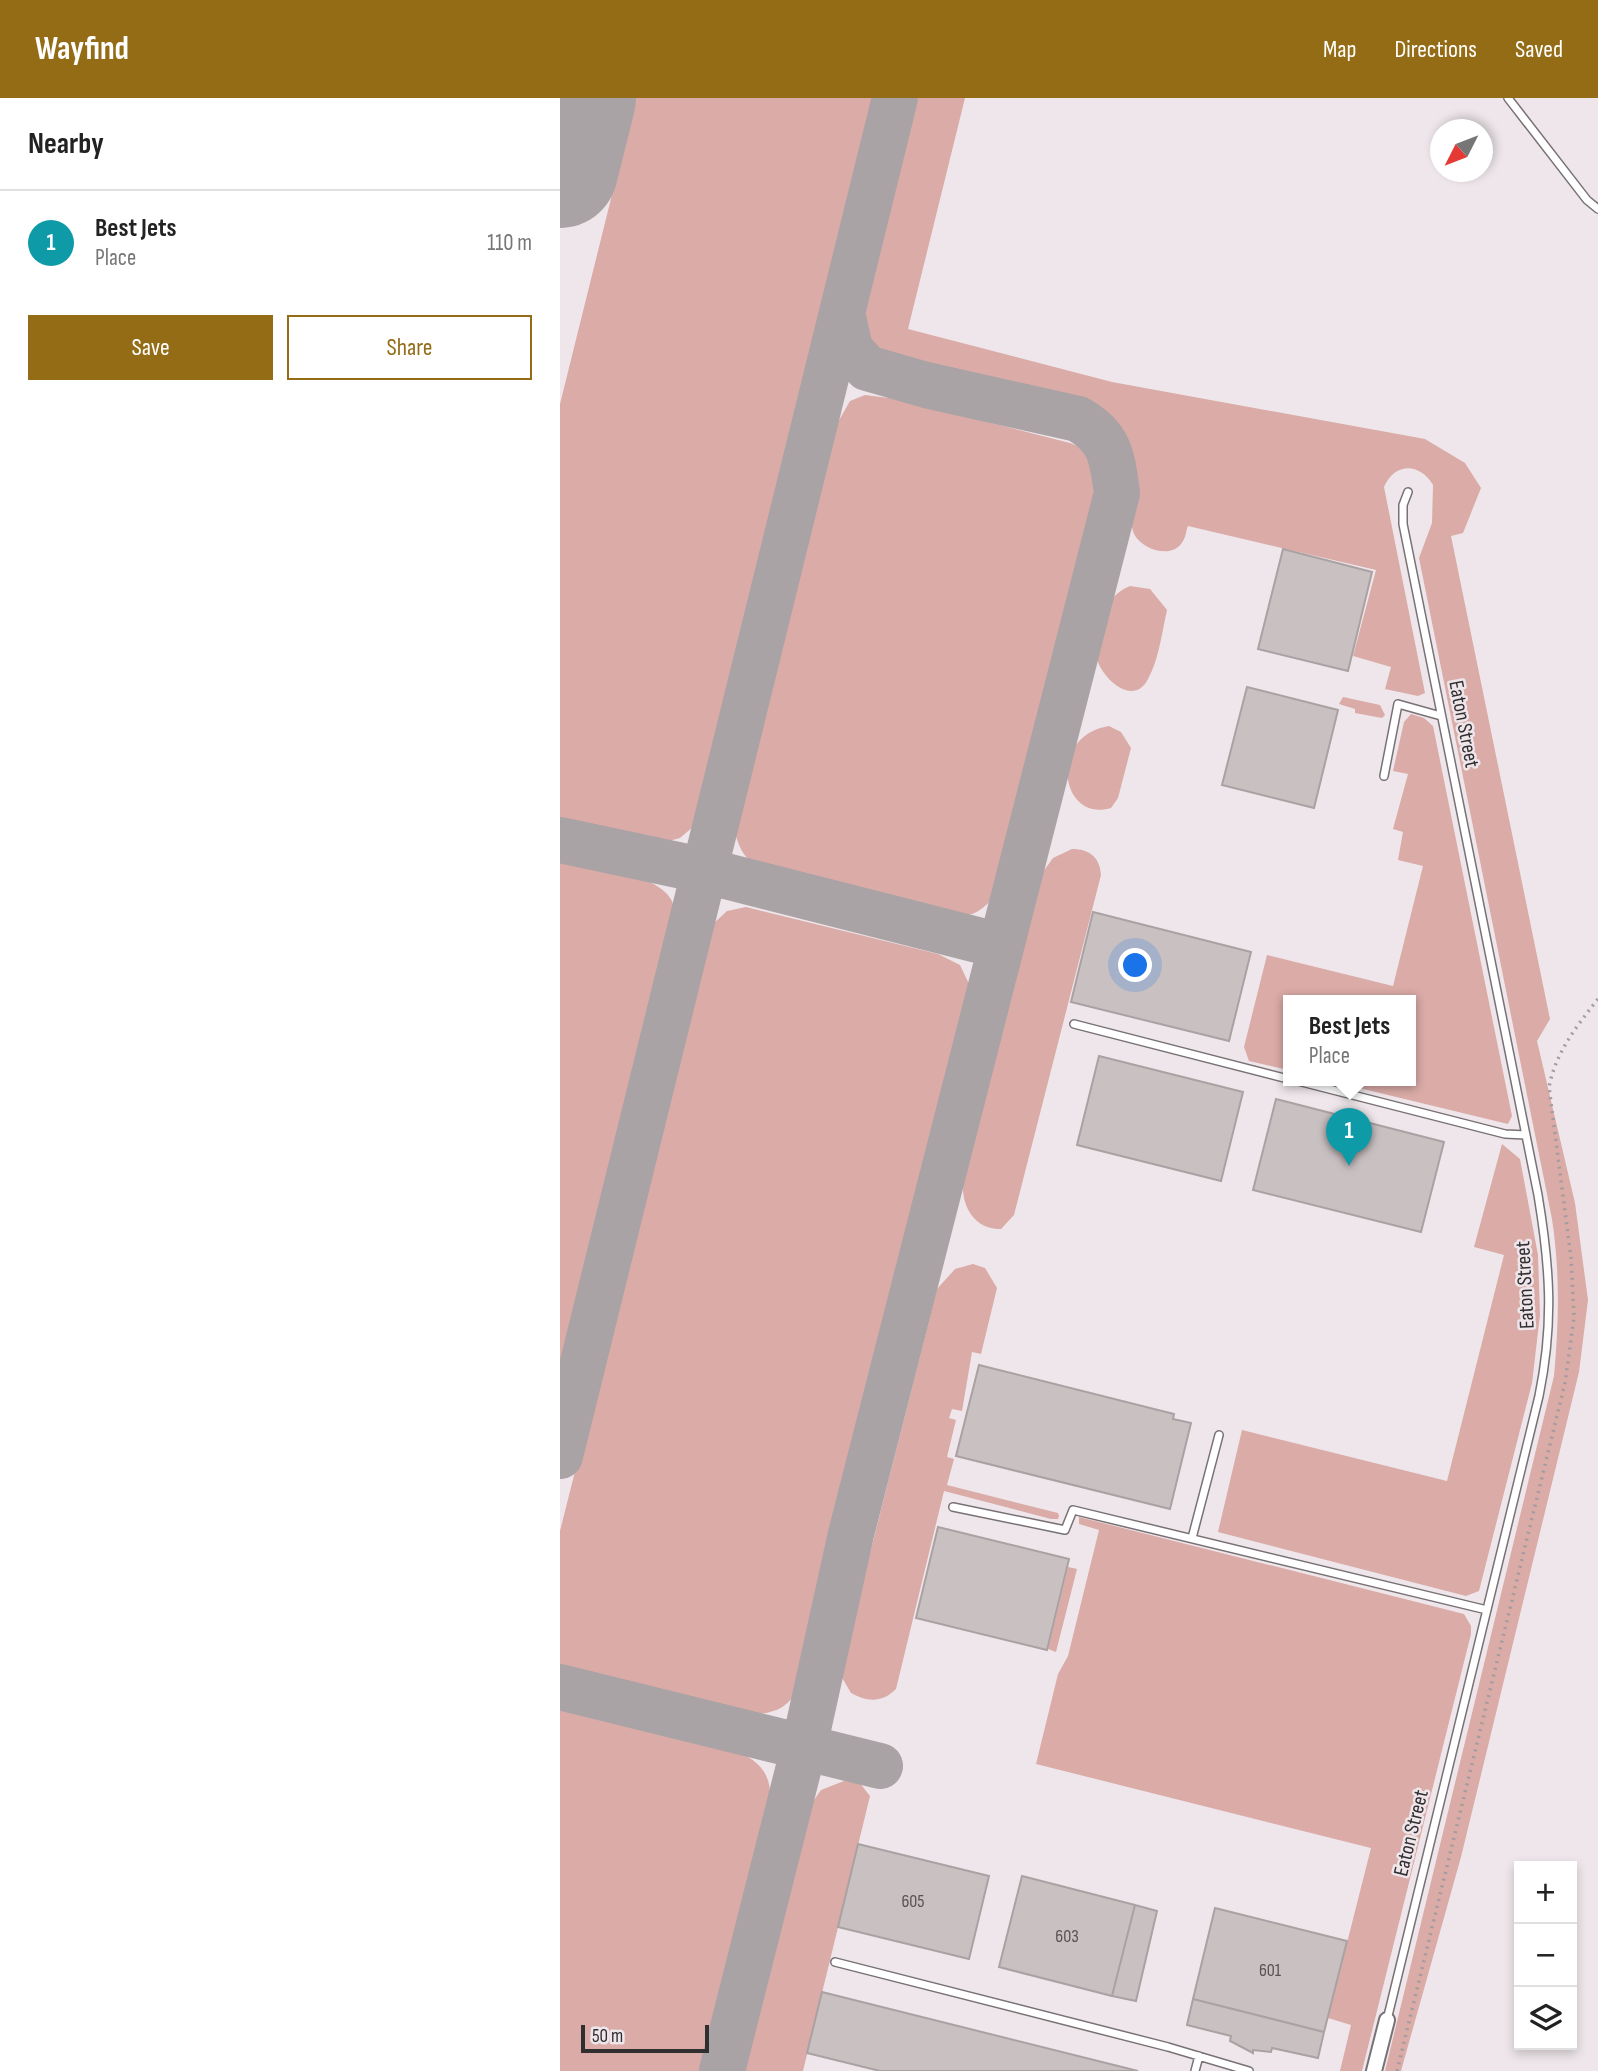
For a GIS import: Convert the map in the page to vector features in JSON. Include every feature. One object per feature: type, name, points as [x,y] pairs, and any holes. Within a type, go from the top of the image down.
[{"type":"street","name":"Eaton Street","points":[[1374,2071],[1387,2020]]},
{"type":"lane","points":[[1508,98],[1587,200],[1598,209]]},
{"type":"lane","name":"Eaton Street","points":[[1387,2020],[1539,1396],[1551,1315],[1549,1260],[1526,1135],[1403,524],[1403,505],[1408,492]]},
{"type":"lane","points":[[1384,776],[1398,705],[1441,716]]},
{"type":"lane","points":[[1074,1024],[1283,1078]]},
{"type":"lane","points":[[1317,1086],[1505,1134],[1526,1135]]},
{"type":"lane","points":[[1192,1538],[1219,1435]]},
{"type":"lane","points":[[953,1507],[1065,1530],[1073,1510],[1487,1610]]},
{"type":"lane","points":[[835,1962],[1249,2071]]},
{"type":"lane","points":[[1195,2071],[1199,2056]]},
{"type":"path","points":[[1568,1039],[1598,999]]},
{"type":"shaded area","points":[[636,98],[877,98],[694,826],[680,838],[661,843],[560,819],[560,404]]},
{"type":"shaded area","points":[[918,98],[965,98],[908,329],[1112,382],[1425,439],[1465,463],[1481,488],[1463,533],[1451,536],[1550,1019],[1537,1041],[1575,1203],[1588,1300],[1579,1372],[1461,1857],[1401,2071],[1385,2071],[1554,1376],[1558,1317],[1552,1219],[1419,558],[1432,523],[1433,485],[1421,473],[1408,468],[1394,473],[1384,487],[1425,693],[1418,696],[1385,689],[1391,667],[1353,656],[1376,570],[1188,526],[1178,547],[1165,551],[1150,548],[1138,540],[1132,529],[1137,475],[1133,457],[1117,427],[1102,416],[1078,405],[1013,385],[894,357],[882,351],[870,339],[863,321]]},
{"type":"shaded area","points":[[865,395],[897,399],[1070,443],[1088,455],[1096,472],[1098,486],[995,895],[983,908],[967,916],[955,917],[759,868],[744,853],[735,833],[838,422],[850,401]]},
{"type":"shaded area","points":[[1130,586],[1150,589],[1167,610],[1152,671],[1142,687],[1134,691],[1126,690],[1110,680],[1098,663],[1096,651],[1108,605],[1119,592]]},
{"type":"shaded area","points":[[1343,697],[1380,705],[1385,715],[1382,718],[1355,713],[1355,709],[1339,704]]},
{"type":"shaded area","points":[[1411,714],[1424,718],[1433,726],[1512,1116],[1508,1124],[1351,1086],[1416,1086],[1416,995],[1283,995],[1283,1069],[1249,1061],[1244,1047],[1267,955],[1393,986],[1423,866],[1398,860],[1403,832],[1393,829],[1408,774],[1393,771],[1404,722]]},
{"type":"shaded area","points":[[1109,726],[1121,732],[1131,748],[1118,798],[1111,808],[1094,809],[1080,803],[1072,791],[1068,776],[1069,760],[1076,745],[1089,733]]},
{"type":"shaded area","points":[[1072,849],[1093,855],[1101,875],[1014,1215],[1001,1229],[992,1228],[984,1226],[972,1216],[965,1202],[963,1185],[1040,876],[1053,858]]},
{"type":"shaded area","points":[[560,861],[608,868],[644,879],[659,887],[669,897],[674,908],[560,1367]]},
{"type":"shaded area","points":[[746,907],[938,954],[960,965],[969,984],[796,1692],[779,1709],[756,1714],[560,1666],[560,1531],[713,924],[727,911]]},
{"type":"shaded area","points":[[1502,1144],[1520,1159],[1538,1255],[1540,1315],[1532,1383],[1479,1591],[1466,1596],[1218,1532],[1242,1430],[1447,1481],[1504,1255],[1474,1247]]},
{"type":"shaded area","points":[[973,1264],[985,1268],[997,1288],[981,1354],[972,1352],[962,1411],[952,1409],[949,1418],[956,1420],[947,1457],[954,1459],[947,1485],[1058,1513],[1059,1516],[1058,1519],[1051,1519],[944,1491],[896,1689],[880,1699],[863,1698],[851,1693],[841,1676],[842,1664],[937,1289],[955,1269]]},
{"type":"shaded area","points":[[1079,1517],[1464,1614],[1471,1626],[1362,2071],[1340,2071],[1351,2025],[1328,2018],[1371,1848],[1036,1764],[1058,1674],[1068,1656],[1099,1530],[1079,1524]]},
{"type":"shaded area","points":[[1068,1567],[1077,1569],[1056,1652],[1048,1649]]},
{"type":"shaded area","points":[[560,1708],[743,1754],[755,1762],[767,1777],[770,1798],[702,2071],[560,2071]]},
{"type":"shaded area","points":[[844,1781],[859,1782],[870,1796],[803,2071],[741,2071],[807,1810],[821,1790]]},
{"type":"building","points":[[1283,549],[1372,572],[1348,671],[1258,649]]},
{"type":"building","points":[[1247,687],[1338,710],[1314,808],[1222,785]]},
{"type":"building","points":[[1093,912],[1251,952],[1229,1041],[1071,1002]]},
{"type":"building","points":[[1099,1056],[1243,1092],[1221,1181],[1077,1145]]},
{"type":"building","points":[[1276,1099],[1444,1142],[1421,1232],[1253,1190]]},
{"type":"building","points":[[979,1365],[1174,1414],[1173,1419],[1191,1423],[1170,1509],[956,1456]]},
{"type":"building","points":[[938,1527],[1069,1559],[1047,1650],[916,1618]]},
{"type":"building","points":[[858,1844],[989,1876],[969,1959],[838,1927]]},
{"type":"building","points":[[1022,1876],[1135,1905],[1112,1996],[999,1967]]},
{"type":"building","points":[[1135,1905],[1157,1911],[1136,2001],[1112,1996]]},
{"type":"building","points":[[1215,1908],[1347,1941],[1324,2032],[1193,1999]]},
{"type":"building","points":[[822,1992],[1138,2071],[880,2071],[807,2053]]},
{"type":"building","points":[[1193,1999],[1324,2032],[1318,2058],[1272,2048],[1271,2052],[1253,2050],[1253,2053],[1230,2041],[1231,2036],[1187,2025]]},
{"type":"taxiway","points":[[560,1456],[895,98]]},
{"type":"taxiway","points":[[722,2071],[804,1747],[851,1534],[1117,493],[1108,450],[1104,441],[1089,426],[1078,419],[926,385],[867,368],[850,349],[842,313]]},
{"type":"taxiway","points":[[560,840],[706,871],[1001,946]]},
{"type":"taxiway","points":[[560,1687],[880,1766]]},
{"type":"runway","points":[[560,170],[578,98]]},
{"type":"place","name":"Best Jets","points":[[1349,1166]]}]
